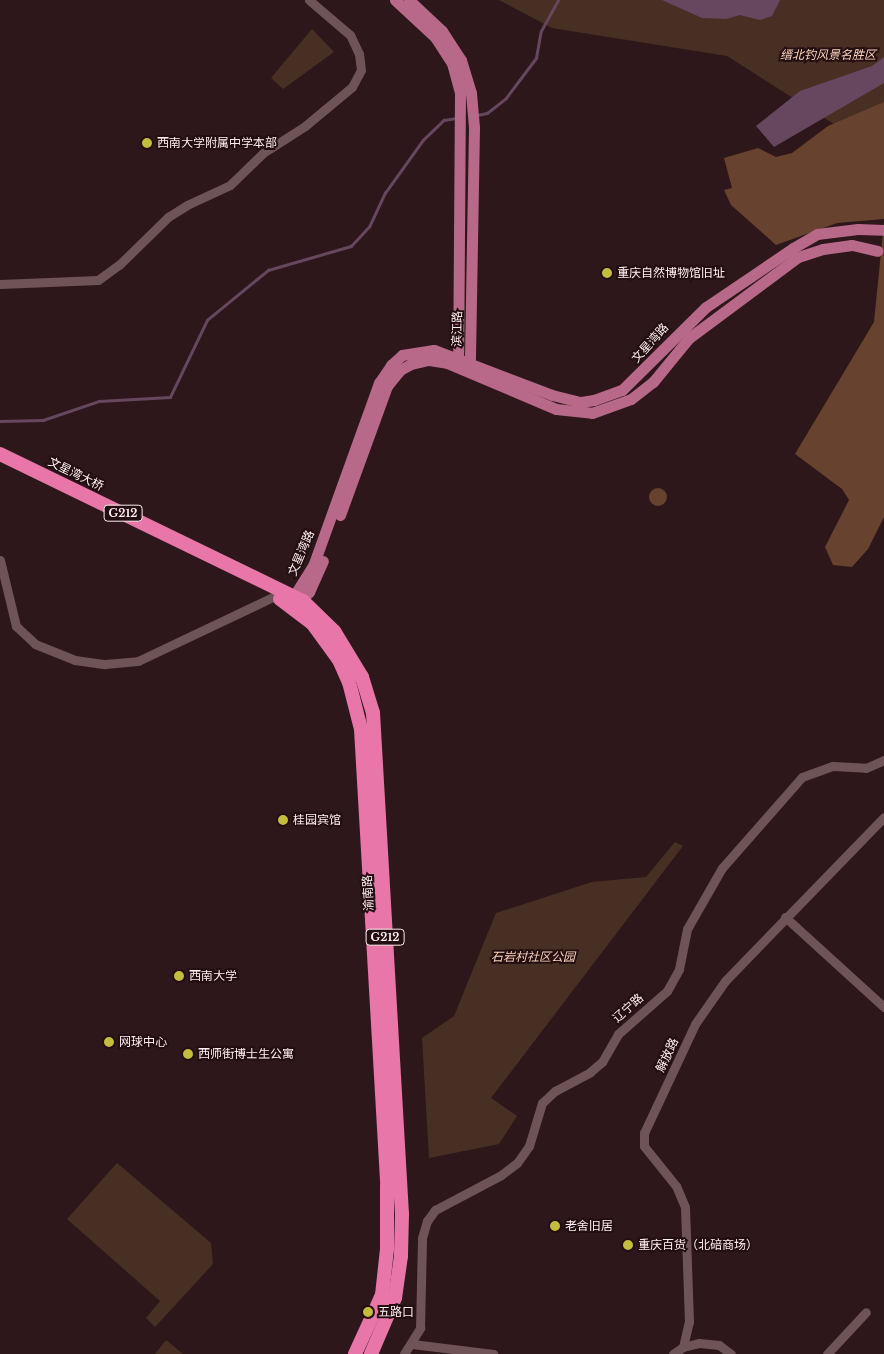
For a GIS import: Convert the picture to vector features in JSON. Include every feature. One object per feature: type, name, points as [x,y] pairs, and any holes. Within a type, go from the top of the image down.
[{"type":"highway","name":"文星湾大桥","points":[[0,454],[245,576]]},
{"type":"highway","name":"文星湾大桥","points":[[0,464],[245,576]]},
{"type":"highway","name":"渝南路","points":[[245,576],[297,601],[334,631],[351,654],[373,714],[402,1222],[402,1256],[395,1298],[371,1354]]},
{"type":"highway","name":"渝南路","points":[[245,576],[275,596],[297,601],[339,660],[349,682],[360,729],[384,1137],[387,1249],[382,1295],[355,1354]]},
{"type":"main road","name":"滨江路","points":[[395,0],[439,34],[452,63],[460,93],[460,209],[456,357]]},
{"type":"main road","name":"滨江路","points":[[409,0],[462,60],[471,93],[474,128],[467,366]]},
{"type":"main road","name":"文星湾路","points":[[297,601],[317,576],[394,376],[411,364],[428,360],[467,366],[581,402],[607,397],[622,390],[640,376],[678,332],[706,307],[793,248],[817,234],[858,229],[883,230]]},
{"type":"main road","name":"文星湾路","points":[[297,601],[313,566],[384,374],[402,355],[421,350],[456,357],[467,366],[556,409],[592,414],[611,408],[652,382],[672,356],[715,316],[798,257],[852,245],[877,251]]},
{"type":"street","points":[[0,284],[98,280],[119,266],[168,217],[187,205],[230,185],[263,153],[304,126],[352,87],[361,70],[358,54],[350,35],[309,0]]},
{"type":"street","points":[[0,560],[16,626],[35,644],[75,660],[105,664],[138,661],[275,596]]},
{"type":"street","name":"辽宁路","points":[[404,1354],[412,1344],[423,1312],[422,1238],[435,1210],[501,1175],[517,1163],[529,1146],[542,1103],[555,1090],[590,1072],[602,1062],[618,1034],[667,991],[679,969],[688,929],[722,868],[802,778],[833,766],[866,768],[884,760]]},
{"type":"street","name":"解放路","points":[[683,1347],[690,1322],[685,1207],[676,1186],[647,1151],[644,1133],[695,1024],[725,981],[884,817]]},
{"type":"street","points":[[785,917],[884,1007]]},
{"type":"street","points":[[827,1354],[866,1312]]},
{"type":"street","points":[[672,1354],[683,1347],[699,1343],[719,1345],[731,1354]]},
{"type":"street","points":[[412,1344],[493,1354]]},
{"type":"green space","name":"缙北钓风景名胜区","points":[[499,0],[884,0],[884,156],[727,56],[552,28]]},
{"type":"green space","points":[[312,29],[334,52],[283,89],[271,78]]},
{"type":"green space","name":"石岩村社区公园","points":[[675,842],[683,846],[491,1098],[517,1116],[499,1144],[429,1158],[422,1038],[454,1016],[496,913],[592,882],[646,877]]},
{"type":"green space","points":[[117,1163],[211,1243],[213,1264],[155,1327],[146,1318],[160,1301],[67,1219]]},
{"type":"green space","points":[[166,1340],[183,1354],[155,1354]]},
{"type":"shaded area","points":[[662,0],[780,0],[772,16],[760,20],[740,15],[726,19],[702,18]]},
{"type":"shaded area","points":[[884,57],[884,83],[774,147],[756,126],[800,91],[872,66]]},
{"type":"shaded area","points":[[884,102],[884,219],[837,223],[776,245],[731,205],[724,190],[732,188],[724,158],[758,148],[776,157],[792,153],[828,126]]},
{"type":"shaded area","points":[[884,222],[884,517],[868,549],[852,567],[833,565],[825,547],[849,500],[842,489],[795,454],[874,322]]},
{"type":"shaded area","points":[[654,488],[662,488],[667,493],[665,504],[654,506],[649,501],[649,493]]},
{"type":"waterway","points":[[477,115],[487,113],[506,98],[536,58],[541,31],[558,0]]},
{"type":"waterway","points":[[0,421],[43,420],[99,401],[170,397],[207,320],[268,270],[351,246],[369,227],[385,193],[423,140],[444,120],[457,118]]},
{"type":"place","name":"西南大学附属中学本部","points":[[147,143]]},
{"type":"place","name":"重庆自然博物馆旧址","points":[[607,273]]},
{"type":"place","name":"桂园宾馆","points":[[283,820]]},
{"type":"place","name":"西南大学","points":[[179,976]]},
{"type":"place","name":"网球中心","points":[[109,1042]]},
{"type":"place","name":"西师街博士生公寓","points":[[188,1054]]},
{"type":"place","name":"老舍旧居","points":[[555,1226]]},
{"type":"place","name":"重庆百货（北碚商场）","points":[[628,1245]]},
{"type":"place","name":"五路口","points":[[368,1312]]}]
